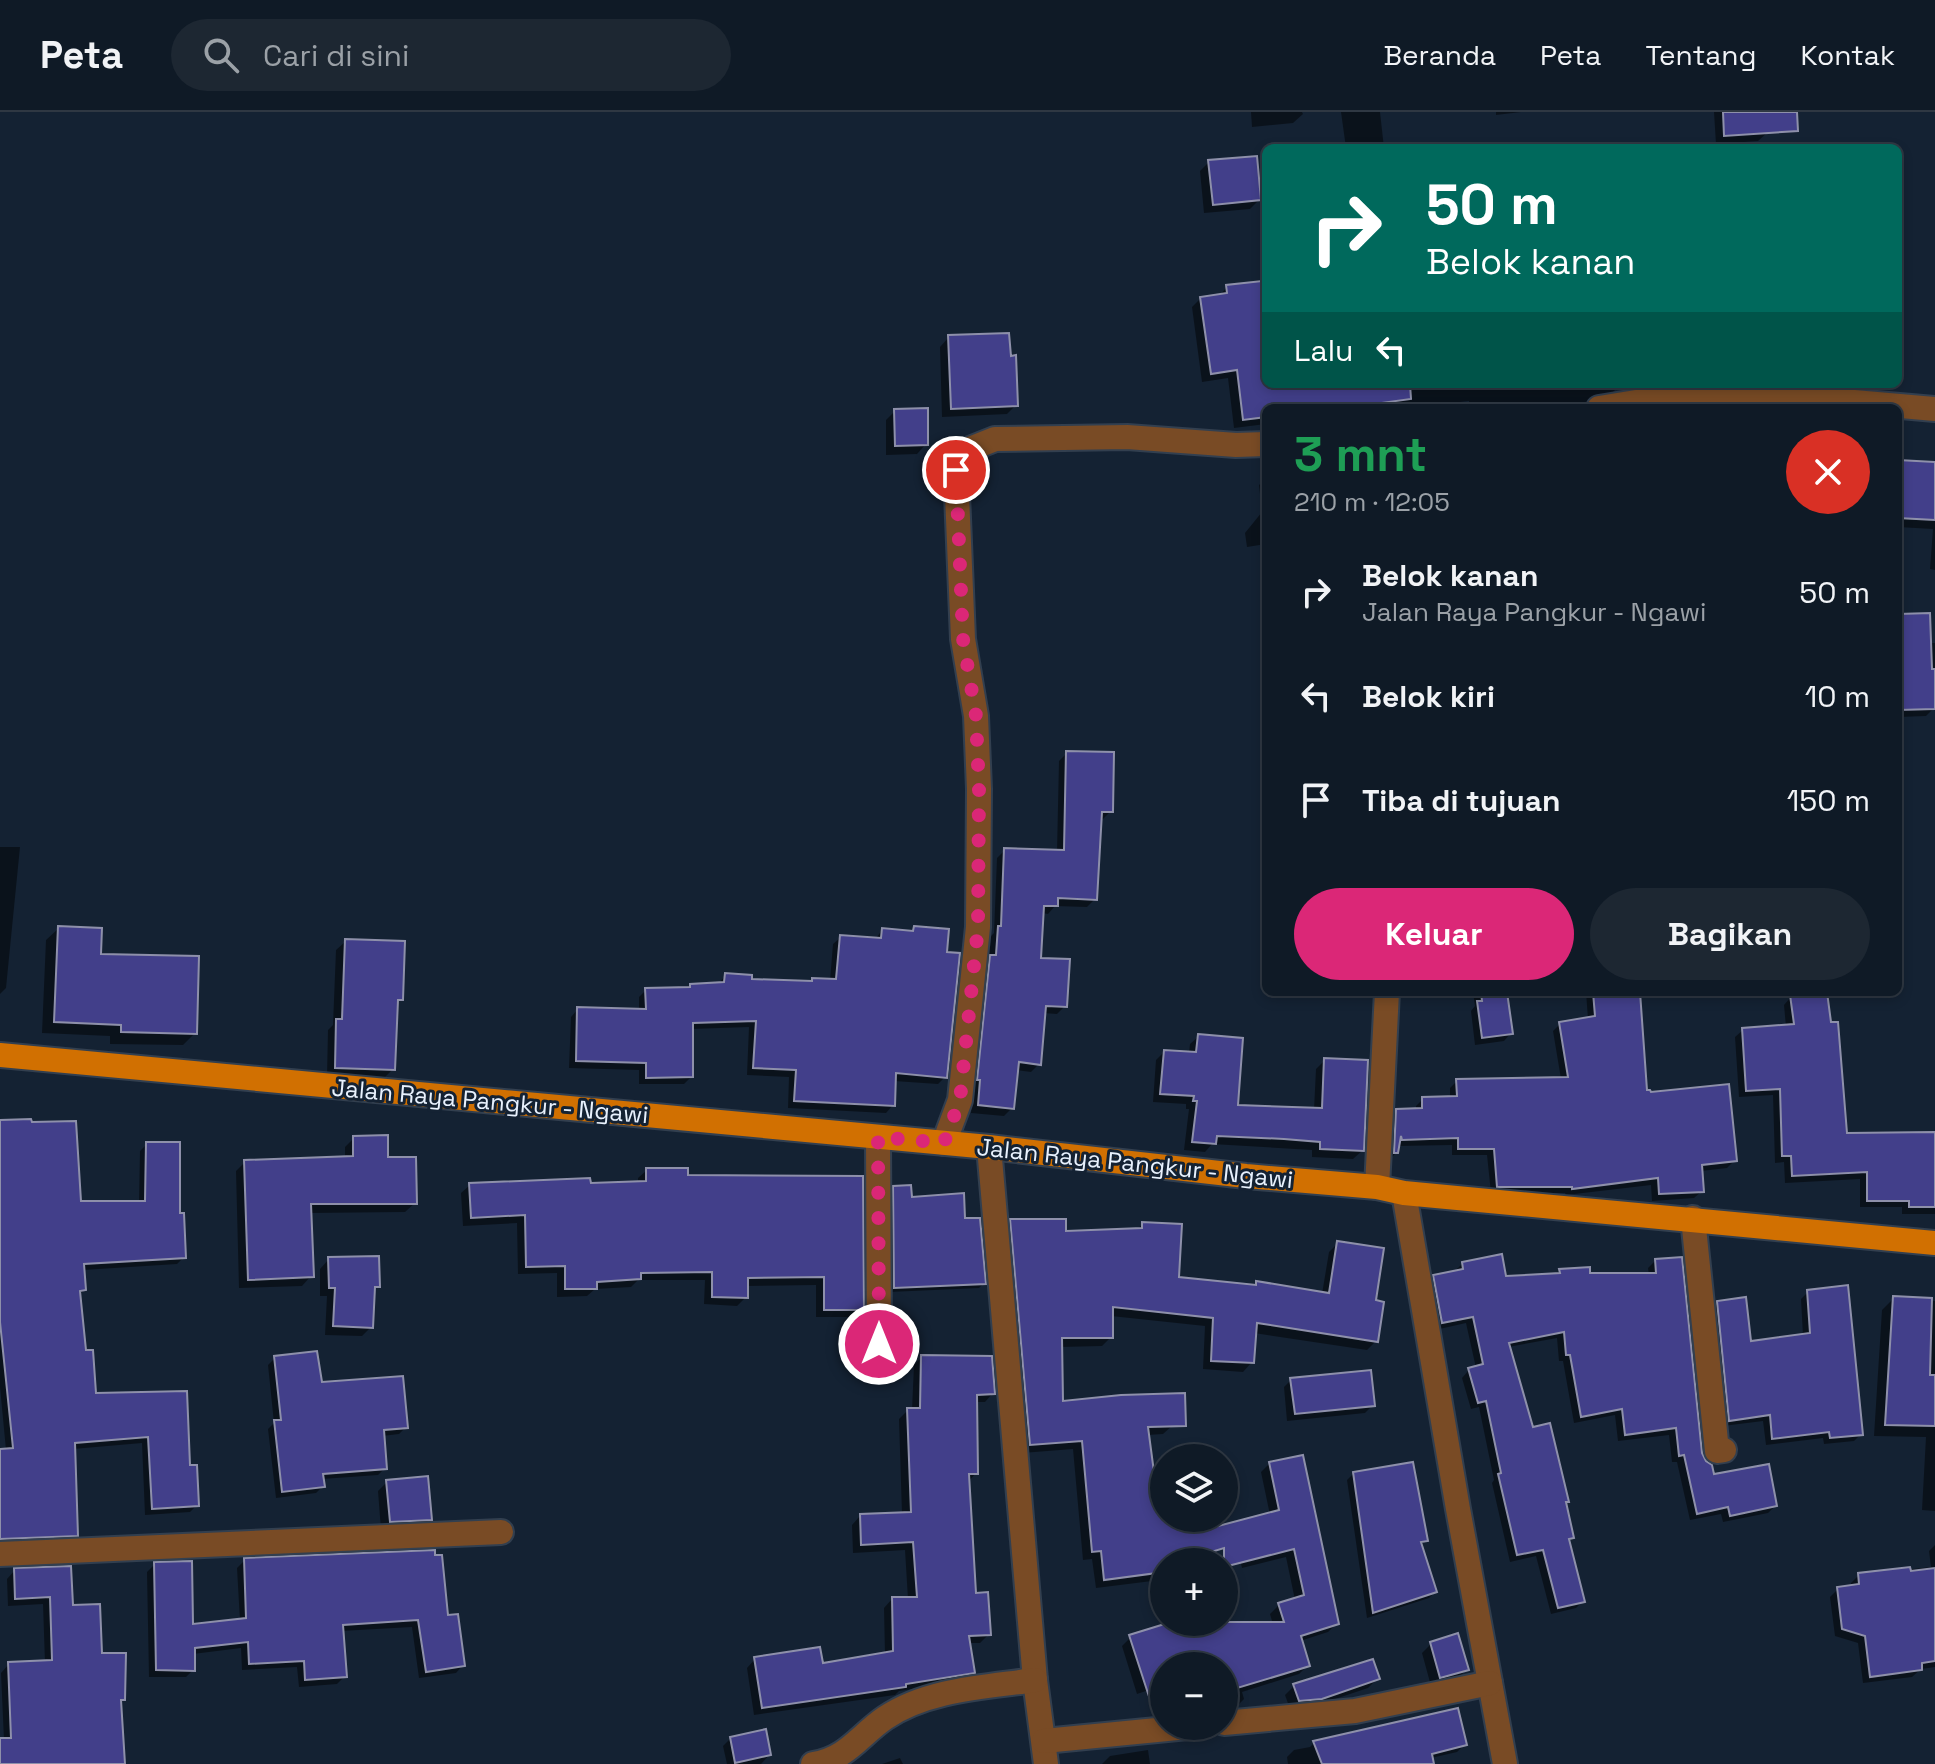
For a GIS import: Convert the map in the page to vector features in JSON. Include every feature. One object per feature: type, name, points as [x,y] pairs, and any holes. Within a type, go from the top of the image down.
[{"type":"main road","name":"Jalan Raya Pangkur - Ngawi","points":[[0,1055],[989,1147],[1246,1176],[1377,1187],[1404,1193],[1935,1243]]},
{"type":"street","points":[[1623,404],[1703,391],[1856,404]]},
{"type":"street","points":[[1902,407],[1935,409]]},
{"type":"street","points":[[944,1143],[960,1100],[978,927],[976,716],[963,639],[956,470],[970,449],[995,439],[1127,437],[1262,444]]},
{"type":"street","points":[[1377,1187],[1387,996]]},
{"type":"street","points":[[878,1137],[879,1344]]},
{"type":"street","points":[[989,1147],[1035,1680],[1045,1752],[1150,1734]]},
{"type":"street","points":[[1404,1193],[1505,1764]]},
{"type":"street","points":[[1693,1218],[1717,1451],[1724,1450]]},
{"type":"street","points":[[0,1554],[501,1532]]},
{"type":"street","points":[[813,1764],[840,1756],[884,1718],[916,1702],[958,1691],[1035,1680]]},
{"type":"street","points":[[1238,1722],[1355,1711],[1490,1683]]},
{"type":"building","points":[[1723,112],[1797,112],[1798,131],[1724,136]]},
{"type":"building","points":[[1257,156],[1261,200],[1213,205],[1208,160]]},
{"type":"building","points":[[1262,281],[1262,388],[1410,388],[1411,399],[1374,404],[1262,404],[1262,418],[1243,420],[1237,370],[1211,374],[1200,297],[1227,293],[1226,285]]},
{"type":"building","points":[[1009,333],[1011,356],[1016,355],[1018,406],[951,409],[948,335]]},
{"type":"building","points":[[928,408],[928,445],[895,446],[894,409]]},
{"type":"building","points":[[1902,460],[1935,462],[1935,520],[1902,518]]},
{"type":"building","points":[[1930,613],[1935,709],[1902,710],[1902,614]]},
{"type":"building","points":[[1066,751],[1114,752],[1113,812],[1102,812],[1097,900],[1058,898],[1058,906],[1044,906],[1041,958],[1070,959],[1067,1007],[1046,1006],[1041,1065],[1019,1062],[1014,1109],[978,1105],[980,1080],[977,1080],[990,955],[996,955],[998,926],[1001,926],[1004,848],[1064,850]]},
{"type":"building","points":[[58,926],[102,928],[101,954],[199,956],[197,1034],[121,1032],[121,1025],[54,1022]]},
{"type":"building","points":[[914,926],[949,929],[947,952],[960,953],[947,1078],[896,1073],[895,1106],[794,1101],[796,1070],[753,1068],[756,1021],[693,1023],[693,1077],[646,1078],[646,1063],[576,1061],[577,1007],[646,1009],[645,988],[690,987],[690,984],[724,982],[725,973],[752,975],[752,979],[836,979],[840,935],[881,938],[882,928],[913,931]]},
{"type":"building","points":[[345,939],[405,941],[403,1000],[398,1000],[395,1070],[335,1068],[336,1019],[342,1019]]},
{"type":"building","points":[[1481,996],[1508,996],[1513,1034],[1482,1038],[1477,1001],[1482,1001]]},
{"type":"building","points":[[1593,996],[1640,996],[1647,1090],[1729,1084],[1737,1161],[1702,1165],[1704,1192],[1659,1194],[1658,1178],[1572,1189],[1497,1187],[1494,1149],[1458,1149],[1458,1138],[1402,1140],[1401,1136],[1398,1153],[1394,1153],[1396,1109],[1422,1108],[1422,1097],[1457,1096],[1456,1079],[1568,1077],[1559,1022],[1595,1016]]},
{"type":"building","points":[[1790,996],[1828,996],[1831,1022],[1838,1022],[1847,1133],[1935,1132],[1935,1207],[1909,1207],[1909,1201],[1867,1201],[1867,1172],[1792,1176],[1791,1156],[1782,1156],[1780,1089],[1746,1091],[1742,1028],[1794,1024]]},
{"type":"building","points":[[1198,1034],[1243,1038],[1238,1105],[1322,1108],[1324,1058],[1368,1060],[1364,1151],[1320,1149],[1320,1142],[1284,1139],[1217,1136],[1216,1144],[1192,1142],[1197,1101],[1193,1101],[1194,1096],[1160,1094],[1164,1050],[1196,1052]]},
{"type":"building","points":[[31,1119],[32,1122],[76,1121],[81,1201],[145,1201],[146,1142],[180,1142],[180,1213],[184,1213],[186,1258],[84,1264],[86,1290],[80,1291],[86,1350],[93,1350],[96,1393],[187,1391],[190,1465],[197,1465],[199,1506],[152,1509],[148,1437],[75,1443],[78,1536],[0,1539],[0,1449],[13,1448],[0,1322],[0,1120]]},
{"type":"building","points":[[388,1135],[388,1157],[416,1157],[417,1204],[311,1204],[314,1277],[248,1280],[244,1160],[353,1156],[353,1136]]},
{"type":"building","points":[[646,1168],[688,1168],[688,1175],[863,1176],[864,1310],[824,1310],[824,1277],[748,1278],[748,1298],[712,1297],[712,1272],[641,1273],[641,1279],[597,1282],[597,1289],[565,1289],[565,1266],[526,1267],[525,1215],[471,1218],[469,1183],[590,1178],[591,1183],[646,1181]]},
{"type":"building","points":[[911,1185],[912,1197],[964,1193],[965,1218],[980,1218],[986,1284],[894,1288],[893,1186]]},
{"type":"building","points":[[1010,1219],[1066,1219],[1066,1231],[1142,1228],[1142,1222],[1182,1224],[1179,1277],[1256,1285],[1256,1281],[1329,1293],[1337,1241],[1384,1248],[1376,1300],[1384,1302],[1378,1342],[1257,1323],[1254,1363],[1211,1361],[1213,1318],[1113,1307],[1113,1338],[1062,1338],[1063,1401],[1185,1393],[1186,1426],[1148,1427],[1150,1532],[1238,1532],[1238,1521],[1279,1510],[1269,1462],[1303,1455],[1339,1624],[1301,1636],[1310,1666],[1238,1688],[1238,1652],[1150,1652],[1150,1700],[1129,1635],[1150,1628],[1150,1636],[1238,1636],[1238,1622],[1284,1622],[1278,1603],[1304,1595],[1294,1549],[1238,1563],[1238,1548],[1150,1548],[1150,1574],[1104,1580],[1101,1551],[1092,1552],[1082,1441],[1030,1445]]},
{"type":"building","points":[[1502,1254],[1506,1276],[1560,1273],[1559,1269],[1590,1267],[1590,1273],[1656,1273],[1655,1259],[1682,1257],[1702,1453],[1712,1465],[1714,1474],[1769,1464],[1777,1506],[1730,1516],[1728,1507],[1697,1514],[1684,1455],[1679,1456],[1676,1428],[1625,1435],[1622,1409],[1581,1417],[1570,1355],[1566,1355],[1564,1332],[1509,1343],[1533,1427],[1550,1423],[1569,1502],[1566,1502],[1574,1538],[1569,1539],[1585,1602],[1558,1608],[1543,1550],[1517,1555],[1498,1474],[1501,1473],[1486,1401],[1478,1403],[1468,1368],[1483,1364],[1473,1317],[1442,1323],[1433,1275],[1463,1269],[1462,1262]]},
{"type":"building","points":[[379,1256],[380,1287],[375,1287],[373,1328],[333,1326],[335,1288],[329,1288],[328,1257]]},
{"type":"building","points":[[1848,1285],[1863,1435],[1830,1438],[1829,1432],[1772,1439],[1770,1415],[1729,1421],[1717,1301],[1746,1297],[1751,1341],[1810,1333],[1807,1290]]},
{"type":"building","points":[[1893,1296],[1932,1298],[1930,1375],[1935,1375],[1935,1426],[1885,1425]]},
{"type":"building","points":[[317,1351],[322,1382],[403,1376],[408,1428],[384,1430],[387,1469],[323,1474],[325,1487],[282,1492],[274,1420],[281,1420],[274,1356]]},
{"type":"building","points":[[921,1355],[992,1356],[995,1394],[977,1395],[978,1474],[969,1474],[976,1593],[988,1592],[991,1635],[969,1636],[975,1673],[906,1684],[906,1687],[762,1708],[754,1657],[820,1647],[823,1663],[893,1651],[892,1597],[917,1597],[913,1542],[861,1545],[860,1514],[911,1512],[907,1408],[920,1408]]},
{"type":"building","points":[[1371,1370],[1375,1406],[1295,1414],[1290,1378]]},
{"type":"building","points":[[1413,1462],[1428,1541],[1421,1542],[1437,1592],[1373,1613],[1353,1472]]},
{"type":"building","points":[[428,1476],[432,1520],[390,1522],[386,1480]]},
{"type":"building","points":[[435,1550],[435,1555],[442,1555],[448,1615],[458,1614],[465,1666],[426,1672],[418,1620],[343,1625],[347,1677],[305,1680],[304,1661],[249,1664],[248,1642],[195,1648],[195,1671],[156,1670],[154,1562],[192,1561],[193,1624],[246,1618],[244,1558]]},
{"type":"building","points":[[71,1566],[73,1605],[100,1604],[102,1653],[126,1653],[125,1700],[121,1700],[125,1764],[0,1764],[0,1738],[11,1738],[8,1662],[52,1660],[50,1597],[15,1599],[14,1568]]},
{"type":"building","points":[[1910,1567],[1911,1571],[1935,1568],[1935,1661],[1922,1663],[1922,1670],[1870,1677],[1865,1636],[1842,1629],[1837,1587],[1859,1584],[1858,1573]]},
{"type":"building","points":[[1458,1633],[1469,1670],[1440,1678],[1430,1642]]},
{"type":"building","points":[[1373,1659],[1380,1679],[1322,1699],[1299,1701],[1293,1684]]},
{"type":"building","points":[[1458,1708],[1467,1745],[1432,1754],[1434,1764],[1322,1764],[1313,1741]]},
{"type":"building","points":[[766,1729],[771,1755],[735,1763],[730,1737]]},
{"type":"route","points":[[879,1344],[878,1137],[944,1143],[960,1100],[978,927],[976,716],[963,639],[956,470]]}]
